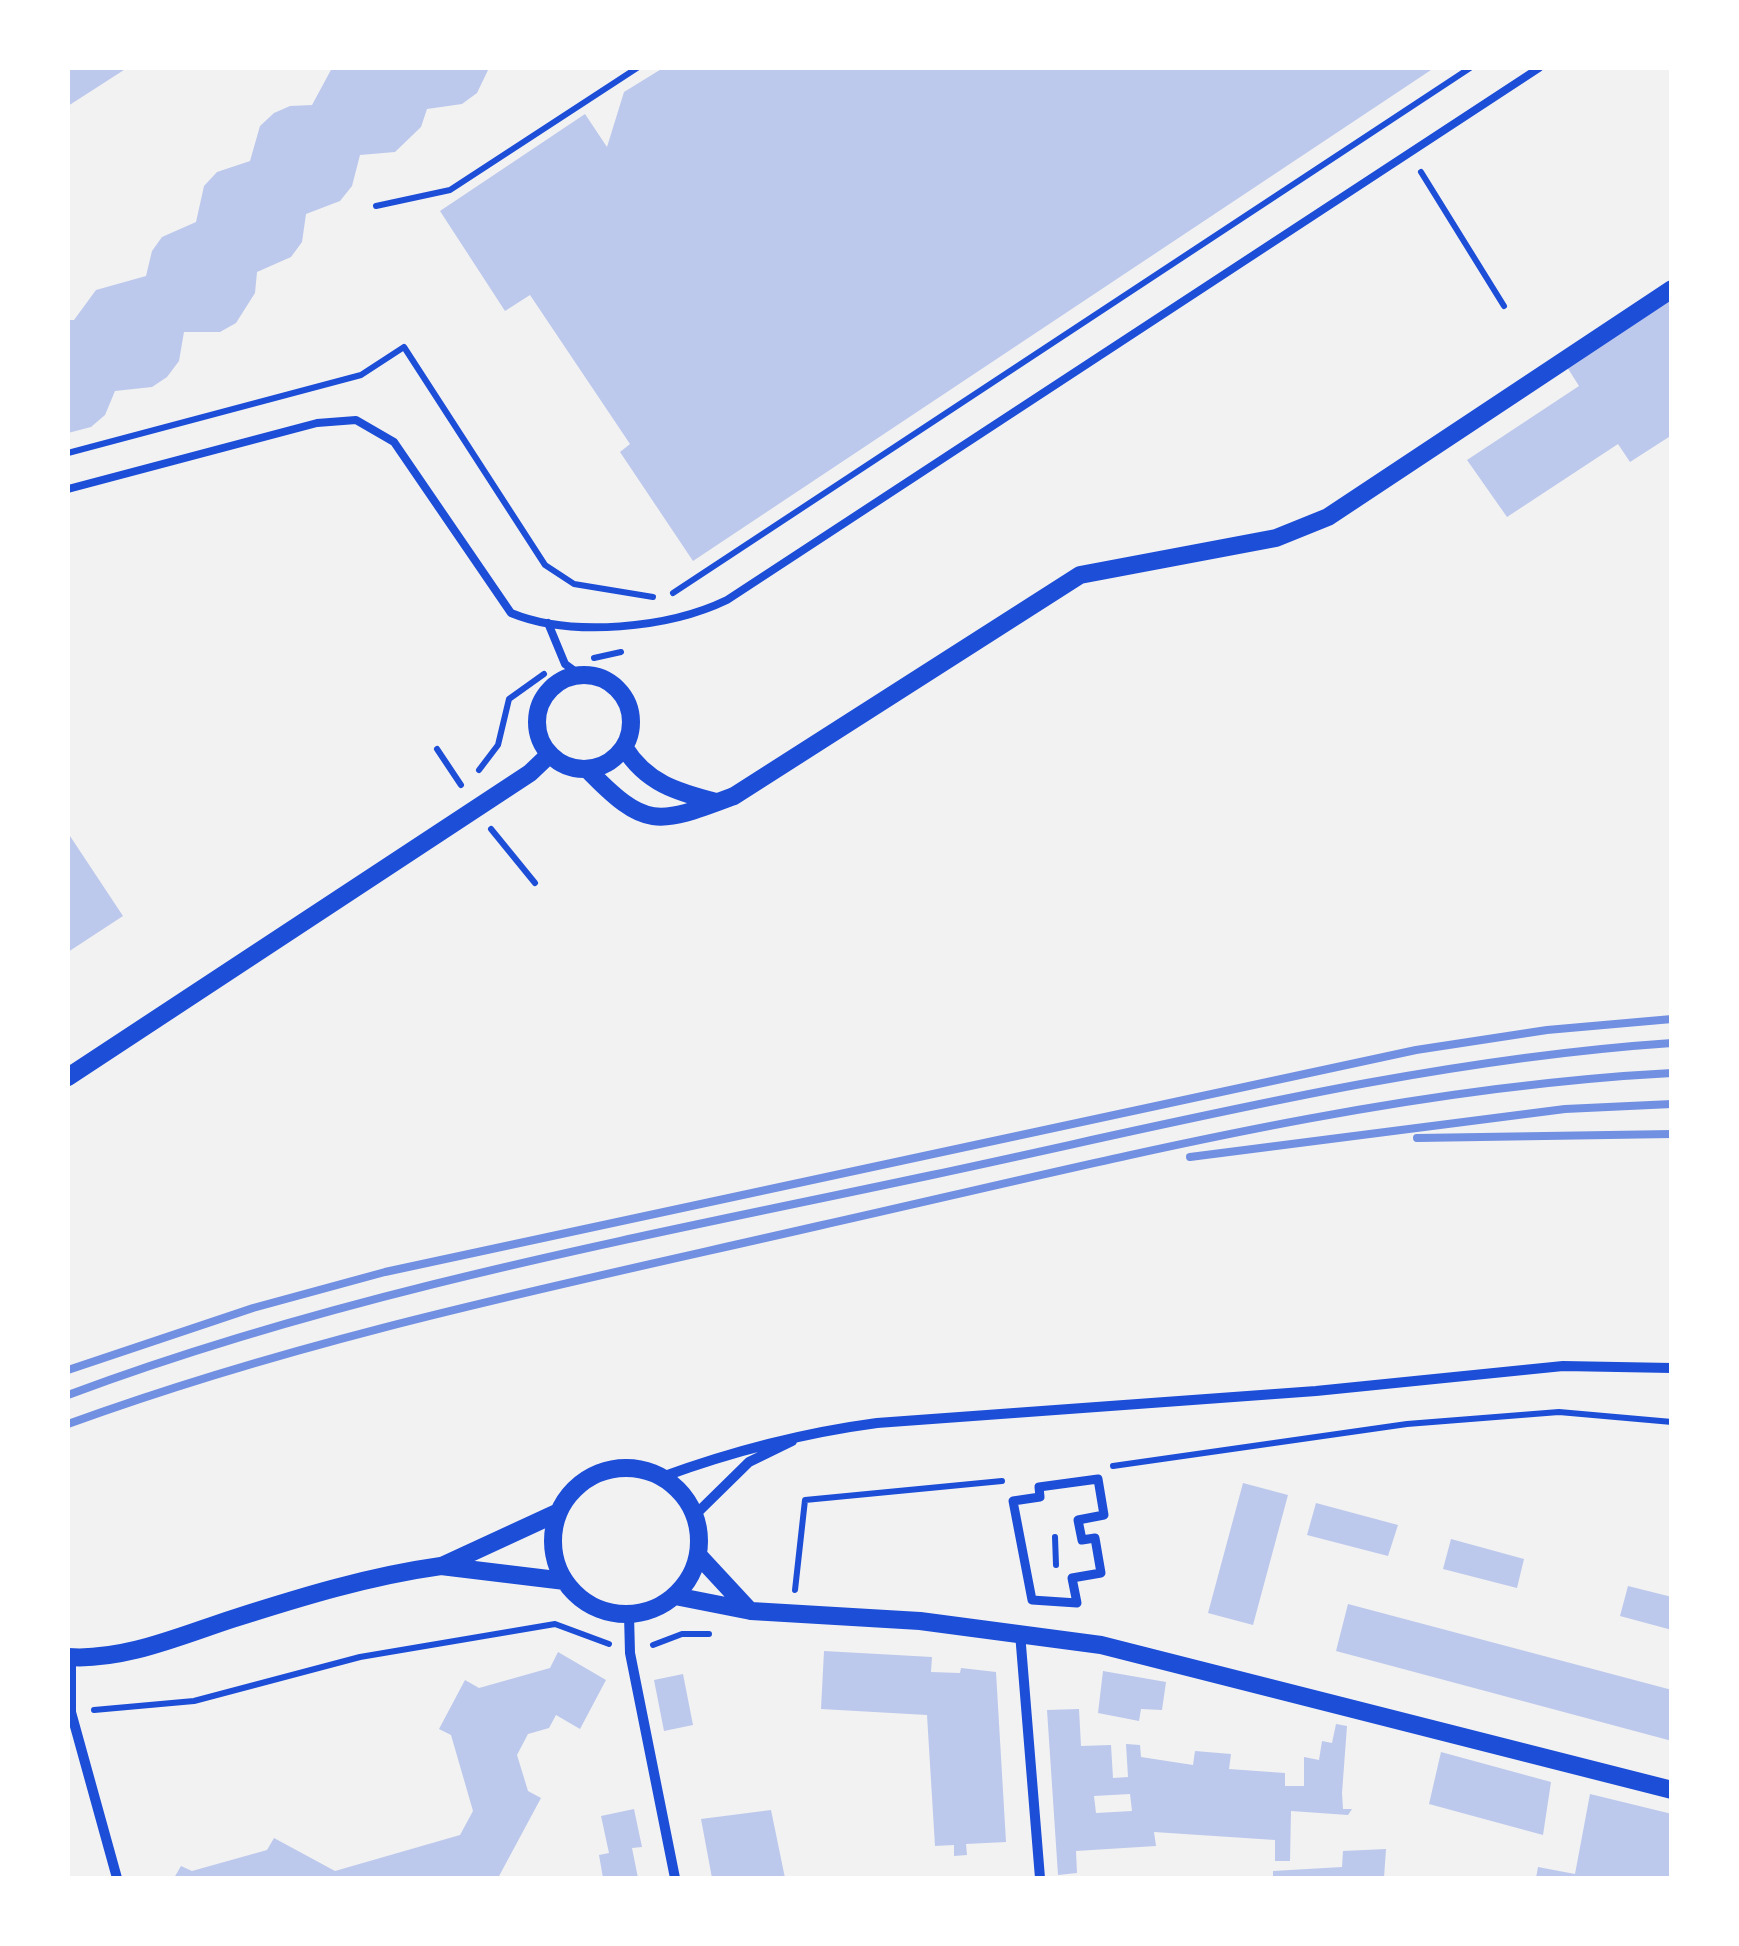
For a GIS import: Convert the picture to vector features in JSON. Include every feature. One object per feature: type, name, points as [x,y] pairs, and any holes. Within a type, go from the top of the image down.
[{"type":"street","points":[[587,769],[624,808],[644,814],[689,814],[772,775],[1080,575],[1276,538],[1314,525],[1672,289]]},
{"type":"street","points":[[572,669],[606,680],[626,700],[631,716],[624,747],[602,766],[587,769],[561,763],[541,741],[539,708],[555,684],[572,669]]},
{"type":"street","points":[[624,747],[639,772],[676,792],[716,802]]},
{"type":"street","points":[[68,1077],[530,773],[550,754]]},
{"type":"street","points":[[662,1476],[734,1451],[812,1431],[1563,1366],[1672,1368]]},
{"type":"street","points":[[695,1515],[748,1462],[812,1431]]},
{"type":"street","points":[[614,1468],[639,1468],[662,1476],[688,1500],[695,1515],[698,1556],[690,1578],[675,1596],[654,1609],[630,1615],[604,1612],[582,1600],[565,1581],[555,1559],[553,1535],[559,1512],[572,1491],[591,1476],[614,1468]]},
{"type":"street","points":[[1098,1478],[1104,1515],[1078,1520],[1082,1540],[1096,1538],[1101,1573],[1072,1578],[1077,1603],[1032,1600],[1014,1501],[1040,1497],[1039,1487],[1098,1478]]},
{"type":"street","points":[[117,1878],[71,1712],[69,1657],[122,1653],[330,1588],[441,1566],[559,1512]]},
{"type":"street","points":[[698,1556],[750,1611]]},
{"type":"street","points":[[441,1566],[565,1581]]},
{"type":"street","points":[[675,1596],[750,1611],[1020,1633],[1101,1645],[1672,1790]]},
{"type":"street","points":[[630,1615],[630,1653],[675,1878]]},
{"type":"street","points":[[1020,1633],[1040,1878]]},
{"type":"lane","points":[[68,489],[317,423],[356,420],[394,442],[511,612],[548,623],[674,622],[727,600],[1539,68]]},
{"type":"lane","points":[[548,623],[572,669]]},
{"type":"path","points":[[376,206],[450,190],[637,68]]},
{"type":"path","points":[[574,584],[665,599],[1470,68]]},
{"type":"path","points":[[1410,154],[1504,306]]},
{"type":"path","points":[[445,794],[476,774],[498,745],[509,699],[532,680],[626,650]]},
{"type":"path","points":[[1106,1467],[1406,1424],[1559,1412],[1672,1422]]},
{"type":"path","points":[[795,1613],[806,1500],[1015,1480]]},
{"type":"path","points":[[71,1712],[194,1701],[360,1658],[555,1624],[630,1653],[682,1634],[716,1634]]},
{"type":"building","points":[[68,68],[127,68],[68,106]]},
{"type":"building","points":[[332,68],[489,68],[477,93],[462,104],[427,109],[421,127],[395,152],[360,155],[352,186],[340,201],[306,214],[302,242],[291,257],[257,272],[255,293],[236,323],[220,332],[184,332],[179,361],[167,377],[152,387],[115,391],[105,415],[91,427],[68,433],[68,320],[74,320],[96,290],[146,276],[152,251],[162,237],[196,222],[204,186],[217,172],[250,161],[260,126],[274,113],[290,106],[312,105]]},
{"type":"building","points":[[663,68],[1434,68],[693,561],[620,452],[630,444],[530,295],[505,311],[440,211],[585,114],[607,147],[624,92]]},
{"type":"building","points":[[1672,298],[1672,435],[1630,462],[1618,444],[1507,517],[1467,460],[1579,386],[1567,367]]},
{"type":"building","points":[[68,833],[123,916],[68,952]]},
{"type":"building","points":[[1243,1483],[1288,1495],[1253,1625],[1208,1613]]},
{"type":"building","points":[[1316,1503],[1398,1525],[1388,1556],[1307,1535]]},
{"type":"building","points":[[1451,1539],[1524,1559],[1517,1588],[1443,1569]]},
{"type":"building","points":[[1628,1586],[1672,1597],[1672,1630],[1620,1616]]},
{"type":"building","points":[[1348,1604],[1672,1690],[1672,1741],[1336,1651]]},
{"type":"building","points":[[824,1651],[932,1657],[931,1672],[960,1673],[961,1668],[996,1672],[1006,1842],[966,1844],[967,1855],[954,1856],[954,1845],[935,1846],[927,1715],[821,1709]]},
{"type":"building","points":[[558,1652],[606,1680],[580,1729],[556,1715],[549,1728],[528,1734],[517,1755],[528,1791],[541,1798],[498,1878],[174,1878],[181,1866],[192,1871],[267,1850],[274,1838],[335,1871],[460,1835],[473,1811],[451,1735],[439,1729],[465,1680],[479,1688],[550,1668]]},
{"type":"building","points":[[1103,1671],[1166,1682],[1162,1710],[1141,1709],[1139,1721],[1098,1713]]},
{"type":"building","points":[[683,1674],[693,1725],[664,1731],[654,1680]]},
{"type":"building","points":[[1079,1709],[1081,1746],[1111,1745],[1113,1778],[1128,1777],[1126,1744],[1140,1745],[1141,1757],[1193,1765],[1195,1751],[1231,1754],[1229,1769],[1285,1773],[1285,1786],[1304,1786],[1304,1757],[1319,1760],[1322,1741],[1332,1743],[1336,1724],[1347,1726],[1342,1793],[1343,1809],[1352,1809],[1348,1815],[1291,1811],[1290,1861],[1275,1861],[1275,1840],[1154,1832],[1156,1846],[1076,1851],[1077,1873],[1058,1875],[1047,1710]],"holes":[[[1130,1794],[1132,1811],[1096,1813],[1094,1796]]]},
{"type":"building","points":[[1441,1752],[1551,1782],[1543,1835],[1429,1804]]},
{"type":"building","points":[[1590,1794],[1672,1814],[1672,1878],[1536,1878],[1538,1867],[1575,1874]]},
{"type":"building","points":[[634,1809],[642,1847],[632,1848],[638,1878],[603,1878],[599,1855],[609,1853],[601,1816]]},
{"type":"building","points":[[771,1810],[785,1878],[712,1878],[701,1819]]},
{"type":"building","points":[[1386,1849],[1384,1878],[1273,1878],[1273,1871],[1342,1867],[1343,1851]]},
{"type":"railway","points":[[68,1370],[253,1308],[385,1272],[1416,1050],[1547,1030],[1672,1019]]},
{"type":"railway","points":[[68,1395],[279,1325],[604,1244],[1299,1096],[1485,1063],[1672,1043]]},
{"type":"railway","points":[[68,1424],[253,1364],[440,1313],[1135,1154],[1456,1094],[1672,1073]]},
{"type":"railway","points":[[1190,1157],[1565,1109],[1672,1104]]},
{"type":"railway","points":[[1417,1138],[1672,1134]]}]
